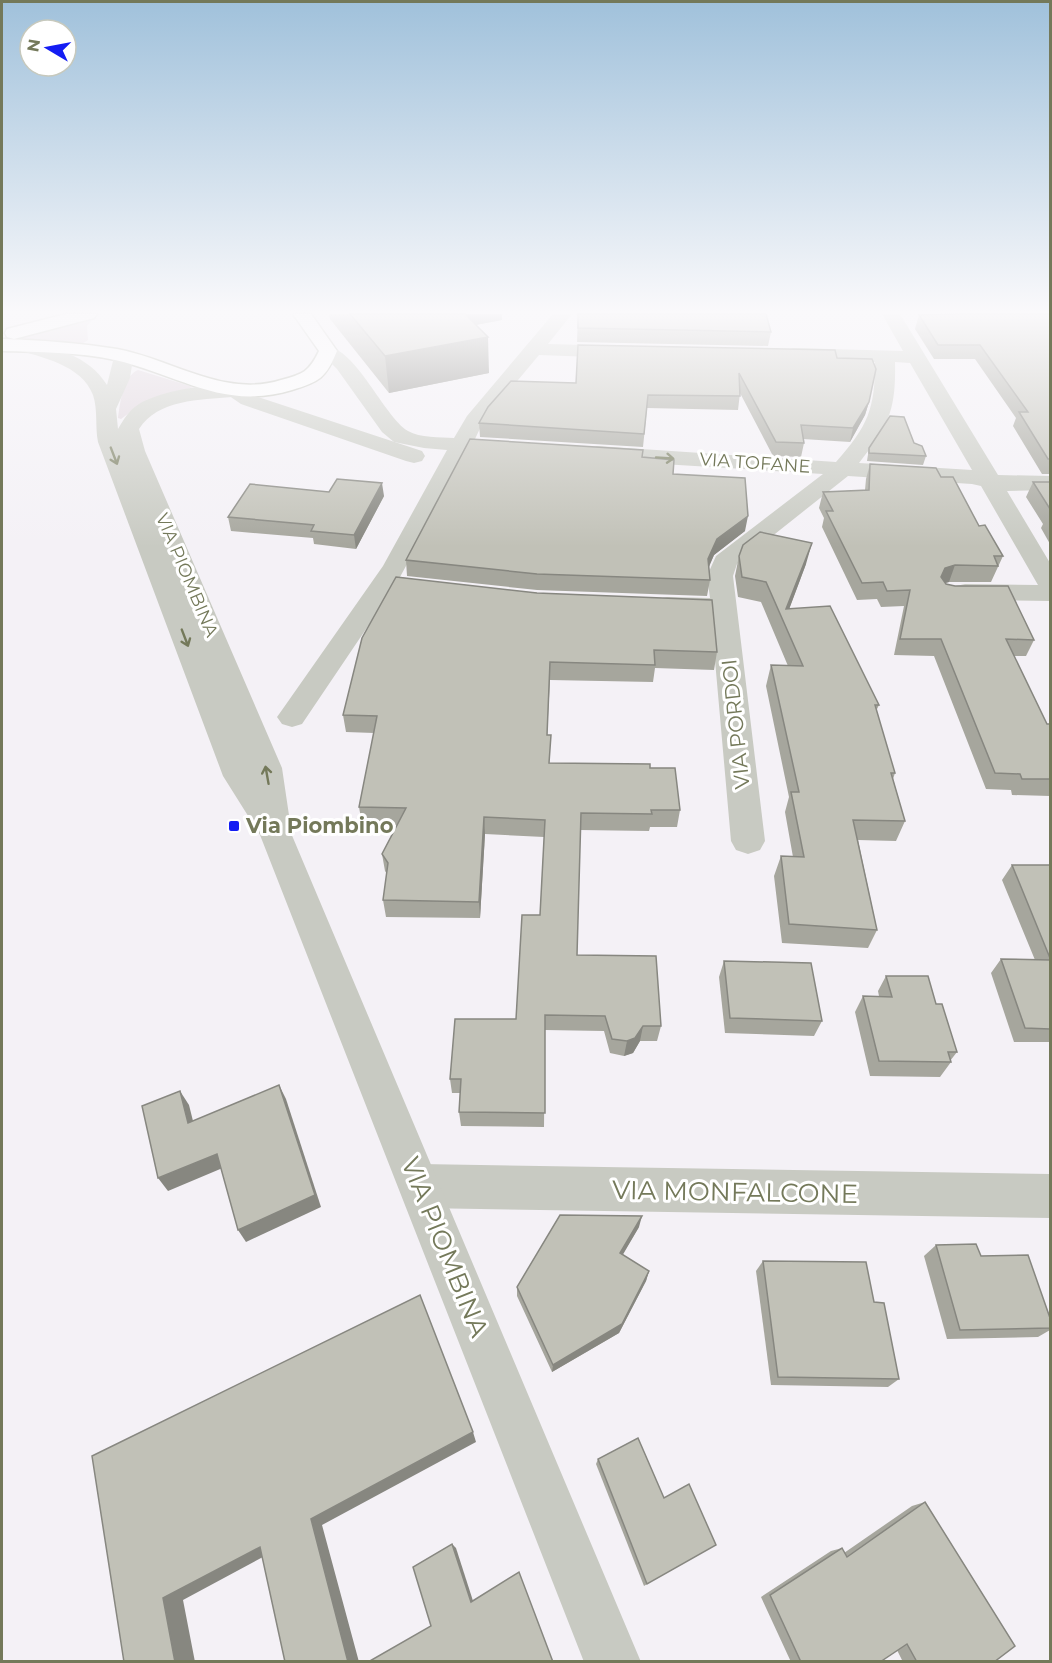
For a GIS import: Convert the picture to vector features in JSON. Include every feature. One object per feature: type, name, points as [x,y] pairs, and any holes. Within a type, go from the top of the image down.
[{"type":"street","name":"VIA PIOMBINA","points":[[100,392],[106,409],[106,431],[111,449],[235,765],[275,832],[613,1662]]},
{"type":"street","name":"VIA PIOMBINA","points":[[106,409],[114,392]]},
{"type":"street","name":"VIA PIOMBINA","points":[[223,392],[201,393],[152,406],[139,413],[128,429],[134,451],[266,768],[275,832]]},
{"type":"street","points":[[233,392],[248,400],[454,456],[533,449]]},
{"type":"street","points":[[365,392],[398,434],[454,456]]},
{"type":"street","points":[[292,717],[384,583],[478,414],[497,392]]},
{"type":"street","name":"VIA PORDOI","points":[[748,841],[720,576],[725,561],[843,469],[882,410],[883,392]]},
{"type":"street","points":[[938,392],[1050,583]]},
{"type":"street","name":"VIA TOFANE","points":[[581,452],[972,477],[1008,484],[1050,483]]},
{"type":"street","points":[[384,583],[460,592]]},
{"type":"street","points":[[949,592],[1050,593]]},
{"type":"street","points":[[646,604],[724,607]]},
{"type":"street","name":"VIA MONFALCONE","points":[[420,1186],[1050,1196]]},
{"type":"shaded area","points":[[123,392],[180,392],[137,407],[121,419],[118,418]]},
{"type":"building","points":[[502,392],[740,392],[740,396],[648,395],[644,434],[479,423],[488,407]]},
{"type":"building","points":[[749,392],[871,392],[869,402],[853,428],[801,425],[804,443],[776,442]]},
{"type":"building","points":[[1013,392],[1050,392],[1050,459],[1019,412],[1028,412]]},
{"type":"building","points":[[890,416],[904,417],[914,443],[922,446],[926,456],[869,453],[869,448]]},
{"type":"building","points":[[470,439],[643,450],[642,457],[674,460],[673,474],[745,478],[748,516],[717,539],[708,559],[710,580],[537,574],[406,560]]},
{"type":"building","points":[[870,464],[936,468],[941,477],[953,477],[979,526],[985,525],[1003,556],[994,556],[998,566],[955,565],[945,568],[941,577],[946,584],[955,586],[1008,586],[1034,640],[1006,639],[1047,724],[1050,724],[1050,779],[1022,779],[1020,774],[995,773],[941,639],[900,639],[910,590],[887,591],[883,582],[862,583],[826,511],[833,511],[823,492],[869,490]]},
{"type":"building","points":[[337,479],[382,483],[354,535],[311,531],[314,525],[228,517],[250,484],[329,492]]},
{"type":"building","points":[[1033,482],[1050,482],[1050,509]]},
{"type":"building","points":[[760,532],[812,543],[786,609],[830,606],[879,705],[875,705],[895,773],[891,773],[905,821],[853,820],[877,930],[789,924],[781,856],[804,857],[791,792],[799,792],[771,665],[803,666],[766,582],[742,577],[739,556],[743,545]]},
{"type":"building","points":[[396,577],[537,593],[712,600],[717,652],[654,650],[655,665],[550,662],[547,735],[551,735],[549,763],[650,764],[650,768],[675,768],[680,810],[651,810],[652,814],[581,813],[577,955],[656,956],[661,1026],[643,1026],[635,1038],[627,1041],[612,1039],[605,1016],[545,1015],[545,1113],[459,1112],[461,1079],[450,1079],[455,1019],[516,1019],[522,915],[540,915],[545,820],[484,817],[479,902],[383,900],[388,863],[382,854],[406,808],[359,807],[377,716],[343,715],[362,638]]},
{"type":"building","points":[[1012,865],[1050,865],[1050,958]]},
{"type":"building","points":[[1001,959],[1050,960],[1050,1029],[1025,1028]]},
{"type":"building","points":[[724,961],[811,963],[822,1021],[730,1018]]},
{"type":"building","points":[[886,976],[928,976],[936,1004],[942,1004],[957,1052],[948,1052],[951,1062],[879,1061],[863,996],[892,997]]},
{"type":"building","points":[[279,1085],[315,1195],[238,1230],[217,1154],[158,1178],[142,1106],[180,1091],[188,1123]]},
{"type":"building","points":[[560,1215],[642,1216],[620,1253],[649,1271],[622,1324],[553,1365],[517,1287]]},
{"type":"building","points":[[976,1244],[981,1256],[1028,1255],[1050,1318],[1050,1328],[960,1330],[936,1245]]},
{"type":"building","points":[[763,1261],[866,1262],[874,1302],[884,1303],[899,1379],[778,1377]]},
{"type":"building","points":[[420,1295],[473,1432],[311,1519],[348,1662],[285,1662],[260,1547],[163,1598],[175,1662],[124,1662],[92,1456]]},
{"type":"building","points":[[638,1438],[664,1498],[689,1484],[716,1545],[647,1584],[598,1459]]},
{"type":"building","points":[[925,1502],[1015,1646],[994,1662],[917,1662],[907,1644],[880,1662],[801,1662],[770,1595],[842,1548],[847,1557]]},
{"type":"building","points":[[452,1544],[471,1602],[519,1572],[553,1662],[368,1662],[431,1626],[413,1567]]},
{"type":"place","name":"Via Piombino","points":[[234,826]]}]
